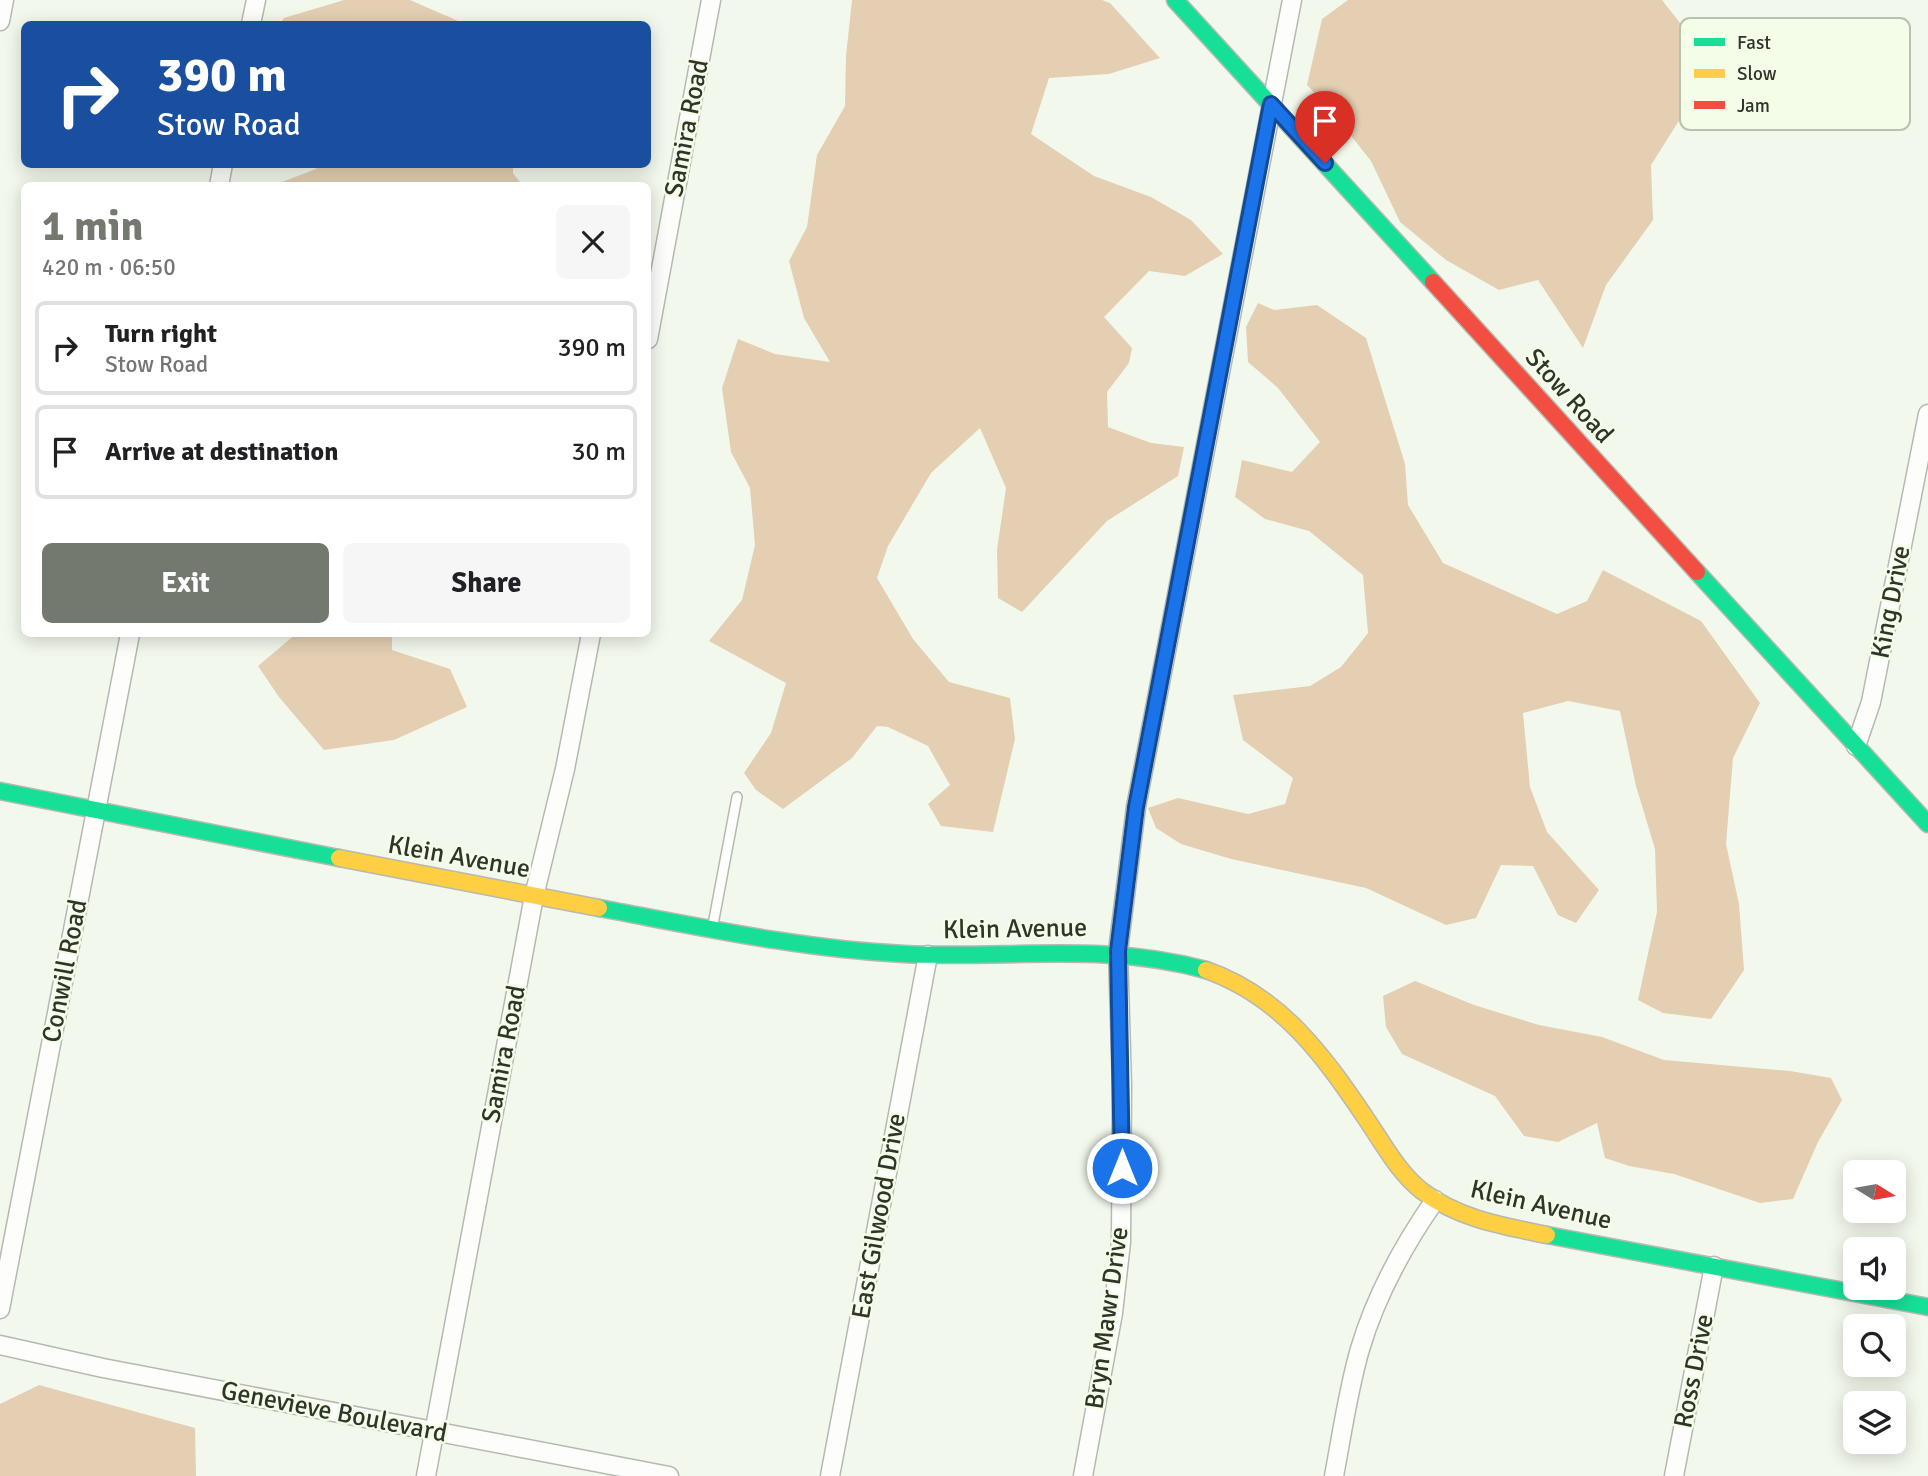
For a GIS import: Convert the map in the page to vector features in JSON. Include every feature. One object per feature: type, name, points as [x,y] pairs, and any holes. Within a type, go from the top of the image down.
[{"type":"street","points":[[0,20],[4,0]]},
{"type":"street","points":[[252,21],[256,0]]},
{"type":"street","name":"Samira Road","points":[[651,324],[711,0]]},
{"type":"street","name":"Stow Road","points":[[1174,0],[1928,824]]},
{"type":"street","name":"Bryn Mawr Drive","points":[[1083,1476],[1113,1313],[1121,1242],[1122,1085],[1118,951],[1136,807],[1292,0]]},
{"type":"street","name":"King Drive","points":[[1856,746],[1871,702],[1928,414]]},
{"type":"street","name":"Conwill Road","points":[[0,1309],[129,637]]},
{"type":"street","name":"Samira Road","points":[[426,1476],[534,896],[565,769],[590,637]]},
{"type":"street","name":"Klein Avenue","points":[[0,791],[314,855],[779,942],[928,955],[1118,951],[1172,959],[1238,982],[1303,1030],[1339,1075],[1399,1169],[1435,1200],[1460,1214],[1490,1224],[1928,1307]]},
{"type":"street","name":"East Gilwood Drive","points":[[830,1476],[928,955]]},
{"type":"street","points":[[1334,1476],[1351,1386],[1369,1320],[1397,1258],[1435,1200]]},
{"type":"street","name":"Ross Drive","points":[[1674,1476],[1714,1266]]},
{"type":"street","name":"Genevieve Boulevard","points":[[0,1345],[669,1476]]},
{"type":"lane","points":[[712,930],[737,797]]},
{"type":"shaded area","points":[[344,0],[410,0],[458,21],[282,21],[284,18]]},
{"type":"shaded area","points":[[852,0],[1102,0],[1110,3],[1160,58],[1109,74],[1049,78],[1031,134],[1094,176],[1151,197],[1191,220],[1223,254],[1185,276],[1149,271],[1104,317],[1132,348],[1129,363],[1107,392],[1108,427],[1151,443],[1184,447],[1178,476],[1107,521],[1022,612],[998,598],[997,550],[1006,488],[980,428],[931,473],[888,546],[877,578],[913,639],[949,682],[1010,698],[1015,739],[993,832],[941,826],[928,804],[950,785],[928,746],[888,727],[877,726],[852,758],[783,809],[756,790],[744,773],[771,733],[786,683],[709,641],[742,600],[755,545],[750,488],[731,452],[722,388],[738,339],[775,354],[830,362],[804,318],[789,261],[807,227],[817,155],[845,106],[846,56]]},
{"type":"shaded area","points":[[1348,0],[1662,0],[1680,23],[1680,119],[1651,165],[1653,220],[1606,285],[1583,348],[1538,280],[1499,290],[1446,260],[1400,222],[1371,161],[1307,85],[1322,19]]},
{"type":"shaded area","points":[[513,168],[513,173],[520,182],[282,182],[316,169]]},
{"type":"shaded area","points":[[1258,303],[1274,310],[1317,305],[1366,338],[1405,464],[1408,505],[1443,563],[1557,614],[1587,601],[1603,570],[1701,621],[1760,703],[1733,758],[1726,844],[1739,904],[1744,970],[1711,1019],[1663,1013],[1638,1000],[1657,912],[1655,849],[1636,786],[1620,711],[1568,701],[1523,713],[1530,787],[1547,832],[1599,890],[1576,923],[1558,915],[1533,866],[1501,865],[1476,918],[1446,925],[1366,888],[1231,859],[1181,844],[1156,828],[1148,808],[1178,798],[1248,814],[1285,804],[1293,778],[1243,740],[1233,695],[1310,686],[1341,667],[1368,633],[1363,575],[1309,531],[1265,519],[1235,497],[1242,460],[1292,472],[1320,442],[1278,388],[1248,362],[1246,327]]},
{"type":"shaded area","points":[[292,637],[392,637],[392,650],[450,669],[467,707],[394,740],[324,750],[279,697],[258,666]]},
{"type":"shaded area","points":[[1415,981],[1474,1005],[1539,1025],[1602,1037],[1664,1060],[1790,1071],[1831,1078],[1842,1100],[1818,1142],[1793,1199],[1760,1203],[1674,1174],[1629,1166],[1605,1158],[1597,1123],[1558,1142],[1524,1136],[1495,1096],[1402,1054],[1386,1027],[1383,996]]},
{"type":"shaded area","points":[[39,1385],[195,1428],[196,1476],[0,1476],[0,1404]]},
{"type":"traffic: fast","points":[[1175,0],[1433,282]]},
{"type":"traffic: fast","points":[[1697,572],[1928,824]]},
{"type":"traffic: fast","points":[[0,791],[339,858]]},
{"type":"traffic: fast","points":[[599,908],[751,936],[866,951],[943,955],[1056,953],[1131,956],[1206,970]]},
{"type":"traffic: fast","points":[[1547,1235],[1928,1307]]},
{"type":"traffic: slow","points":[[339,858],[599,908]]},
{"type":"traffic: slow","points":[[1206,970],[1257,995],[1298,1031],[1334,1073],[1399,1167],[1422,1191],[1466,1215],[1547,1235]]},
{"type":"traffic: jam","points":[[1433,282],[1697,572]]},
{"type":"route","points":[[1122,1168],[1118,951],[1123,895],[1136,807],[1271,104],[1325,163]]}]
